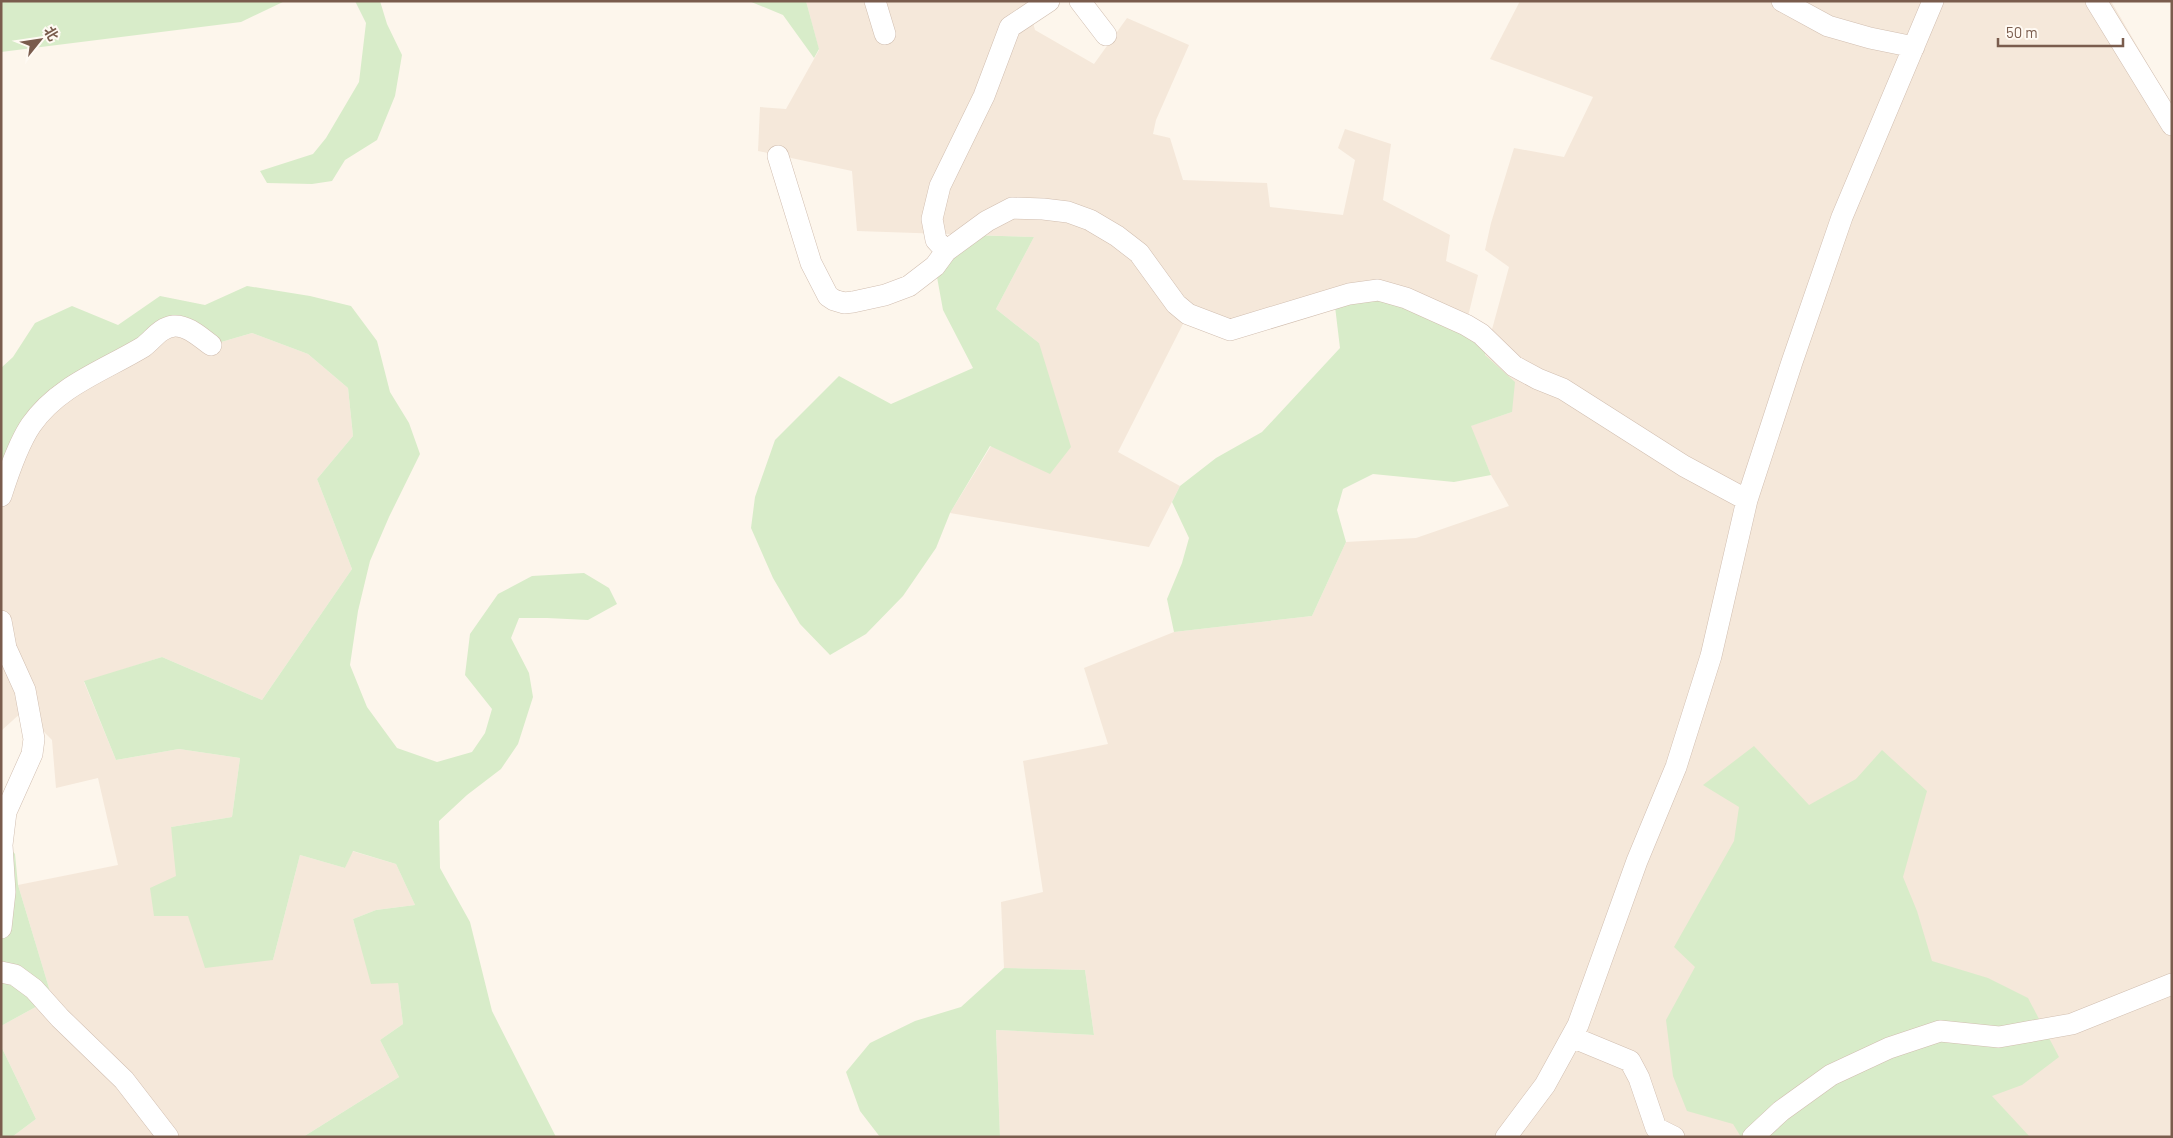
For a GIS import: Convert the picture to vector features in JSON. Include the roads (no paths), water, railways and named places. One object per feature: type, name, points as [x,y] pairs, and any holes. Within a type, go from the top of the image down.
[{"type":"street","points":[[875,1],[885,34]]},
{"type":"street","points":[[946,251],[936,240],[932,220],[940,186],[984,96],[1010,27],[1049,1]]},
{"type":"street","points":[[1080,1],[1106,35]]},
{"type":"street","points":[[1782,1],[1828,26],[1870,38],[1914,47]]},
{"type":"street","points":[[1506,1137],[1545,1085],[1578,1025],[1637,861],[1676,767],[1711,656],[1747,500],[1842,217],[1933,1]]},
{"type":"street","points":[[2096,1],[2172,126]]},
{"type":"street","points":[[778,156],[811,263],[828,296],[834,300],[844,303],[853,302],[884,295],[909,286],[935,266],[946,251],[987,221],[1012,208],[1068,212],[1090,220],[1117,236],[1139,253],[1176,304],[1188,314],[1230,330],[1349,294],[1378,290],[1406,298],[1466,325],[1481,334],[1514,366],[1538,379],[1563,389],[1684,466],[1747,500]]},
{"type":"street","points":[[1,496],[30,427],[47,405],[67,388],[145,345],[165,328],[176,326],[188,329],[211,345]]},
{"type":"street","points":[[1,621],[6,648],[25,690],[34,739],[32,754],[6,812],[2,845],[5,892],[1,928]]},
{"type":"street","points":[[1,972],[15,975],[34,988],[60,1018],[124,1080],[168,1137]]},
{"type":"street","points":[[1753,1137],[1781,1110],[1832,1075],[1889,1048],[1940,1031],[1999,1037],[2072,1024],[2172,984]]},
{"type":"street","points":[[1572,1037],[1630,1061],[1639,1078],[1656,1128],[1674,1137]]}]
